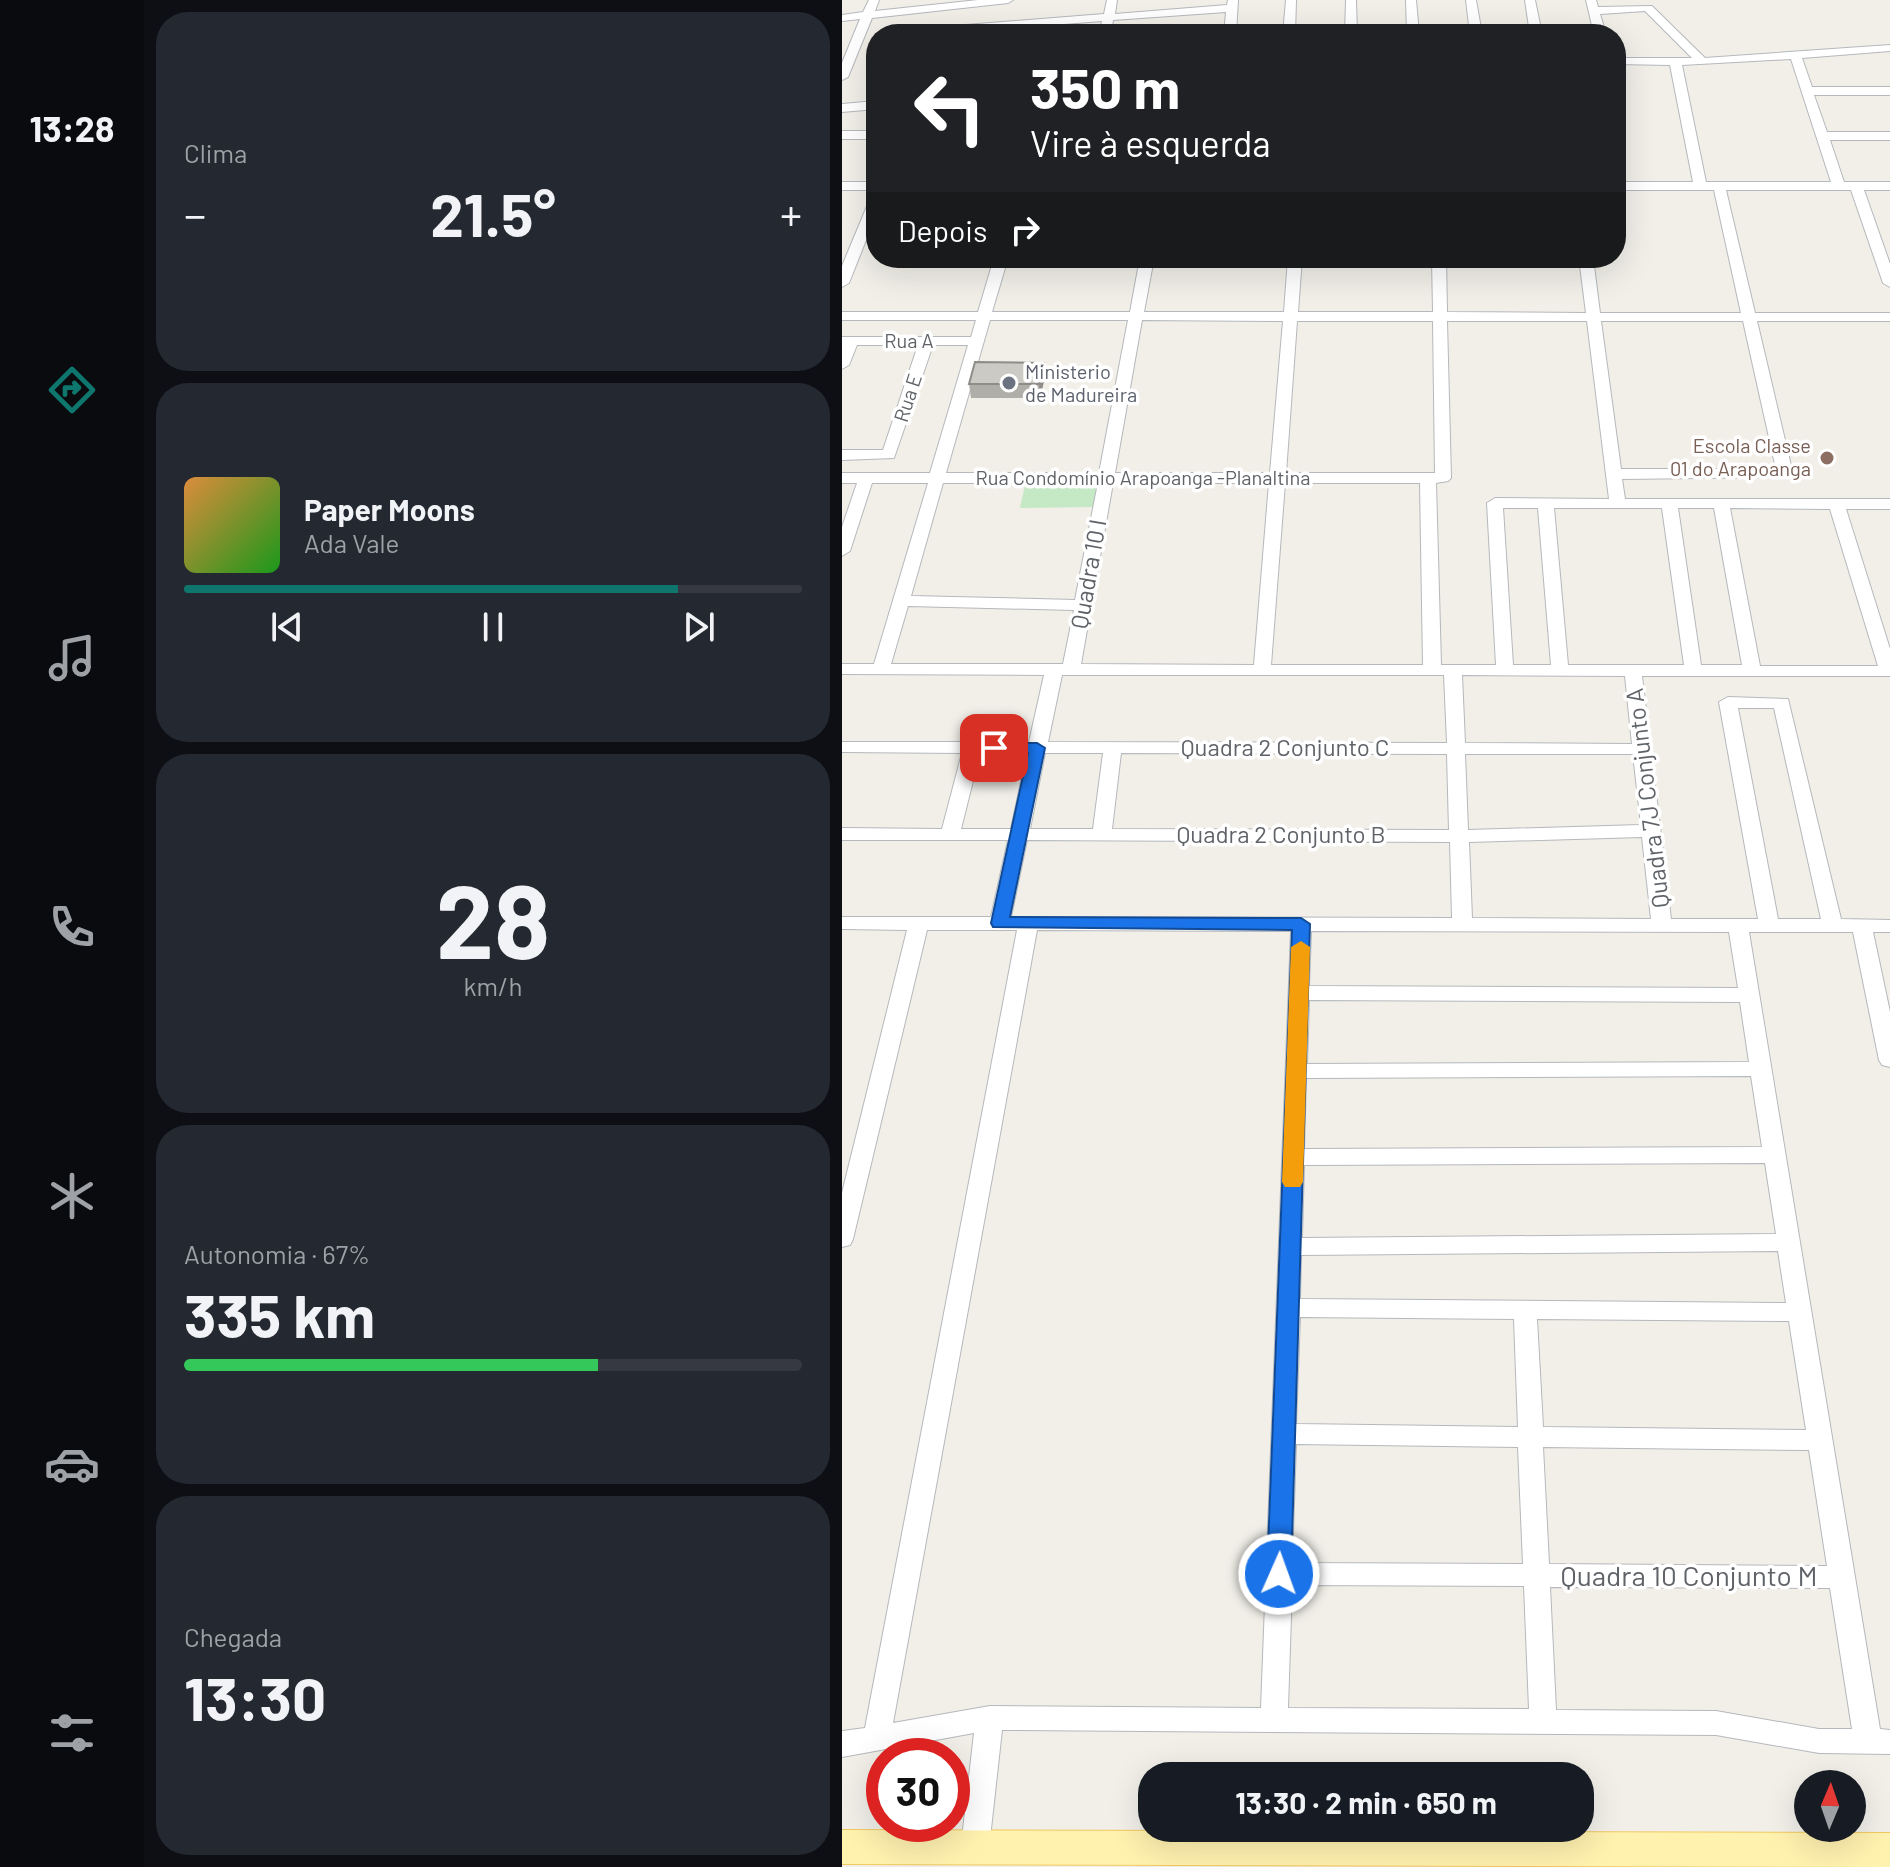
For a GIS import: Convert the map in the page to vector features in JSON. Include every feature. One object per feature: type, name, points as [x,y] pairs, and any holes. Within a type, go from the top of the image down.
[{"type":"main road","points":[[842,1847],[1890,1850]]},
{"type":"street","points":[[842,77],[845,62],[874,0]]},
{"type":"street","points":[[842,18],[932,4],[1008,0]]},
{"type":"street","points":[[1018,0],[1026,15]]},
{"type":"street","points":[[1107,24],[1112,0]]},
{"type":"street","points":[[1169,19],[1171,0]]},
{"type":"street","points":[[1290,24],[1291,0]]},
{"type":"street","points":[[1351,0],[1351,24]]},
{"type":"street","points":[[1411,0],[1412,24]]},
{"type":"street","points":[[1471,0],[1475,24]]},
{"type":"street","points":[[1530,0],[1534,24]]},
{"type":"street","points":[[1070,24],[1108,18],[1169,19],[1233,4],[1231,24]]},
{"type":"street","points":[[1592,5],[1648,8],[1702,62]]},
{"type":"street","points":[[859,36],[866,36]]},
{"type":"street","points":[[1626,61],[1702,62],[1890,48]]},
{"type":"street","points":[[1795,55],[1839,186]]},
{"type":"street","points":[[1675,60],[1700,186]]},
{"type":"street","points":[[1807,91],[1890,91]]},
{"type":"street","points":[[842,108],[866,106]]},
{"type":"street","points":[[842,135],[866,135]]},
{"type":"street","points":[[1822,136],[1890,136]]},
{"type":"street","points":[[842,186],[866,186]]},
{"type":"street","points":[[1626,186],[1890,186]]},
{"type":"street","points":[[1614,474],[1785,474],[1719,186]]},
{"type":"street","points":[[1856,186],[1890,283]]},
{"type":"street","points":[[842,283],[849,251],[866,218]]},
{"type":"street","points":[[881,669],[998,268]]},
{"type":"street","name":"Quadra 10 I","points":[[1000,923],[1037,748],[1083,605],[1145,268]]},
{"type":"street","points":[[1262,670],[1294,268]]},
{"type":"street","points":[[1432,670],[1439,268]]},
{"type":"street","points":[[1587,268],[1618,504]]},
{"type":"street","points":[[842,316],[1890,317]]},
{"type":"street","points":[[842,365],[847,341]]},
{"type":"street","name":"Rua A","points":[[847,341],[977,341]]},
{"type":"street","name":"Rua E","points":[[842,455],[889,455],[927,341]]},
{"type":"street","name":"Rua Condomínio Arapoanga -Planaltina","points":[[842,478],[1435,478]]},
{"type":"street","points":[[842,551],[866,478]]},
{"type":"street","points":[[1505,670],[1495,503],[1890,504]]},
{"type":"street","points":[[1546,504],[1560,670]]},
{"type":"street","points":[[1669,504],[1693,670]]},
{"type":"street","points":[[1721,504],[1752,702]]},
{"type":"street","points":[[842,669],[1889,671],[1837,504]]},
{"type":"street","points":[[900,601],[1083,605]]},
{"type":"street","points":[[1453,670],[1462,924]]},
{"type":"street","name":"Quadra 7J Conjunto A","points":[[1633,670],[1662,925]]},
{"type":"street","points":[[1769,925],[1728,702],[1782,703],[1832,925]]},
{"type":"street","name":"Quadra 2 Conjunto C","points":[[842,747],[1642,749]]},
{"type":"street","points":[[950,834],[972,748]]},
{"type":"street","points":[[1102,834],[1113,748]]},
{"type":"street","name":"Quadra 2 Conjunto B","points":[[842,834],[1459,836],[1652,831]]},
{"type":"street","points":[[842,923],[1890,926]]},
{"type":"street","points":[[842,1239],[919,923]]},
{"type":"street","points":[[877,1736],[1028,923]]},
{"type":"street","points":[[1274,1720],[1301,924]]},
{"type":"street","points":[[842,1744],[990,1718],[1716,1723],[1819,1741],[1879,1742],[1842,1577],[1738,925]]},
{"type":"street","points":[[1861,925],[1890,1060]]},
{"type":"street","points":[[1299,993],[1749,995]]},
{"type":"street","points":[[1296,1071],[1761,1069]]},
{"type":"street","points":[[1293,1157],[1775,1155]]},
{"type":"street","points":[[1290,1247],[1788,1242]]},
{"type":"street","points":[[1288,1308],[1800,1312]]},
{"type":"street","points":[[1525,1310],[1543,1722]]},
{"type":"street","points":[[1284,1434],[1820,1440]]},
{"type":"street","name":"Quadra 10 Conjunto M","points":[[1279,1574],[1842,1577]]},
{"type":"street","points":[[975,1847],[990,1718]]},
{"type":"green space","points":[[1025,485],[1097,486],[1094,507],[1020,508]]},
{"type":"building","points":[[975,362],[1044,363],[1039,384],[969,384]]},
{"type":"slow traffic","points":[[1292,1182],[1301,947]]},
{"type":"place","name":"Ministerio de Madureira","points":[[1009,383]]},
{"type":"place","name":"Escola Classe 01 do Arapoanga","points":[[1827,458]]},
{"type":"route","points":[[994,748],[1037,748],[1000,923],[1301,924],[1279,1574]]}]
